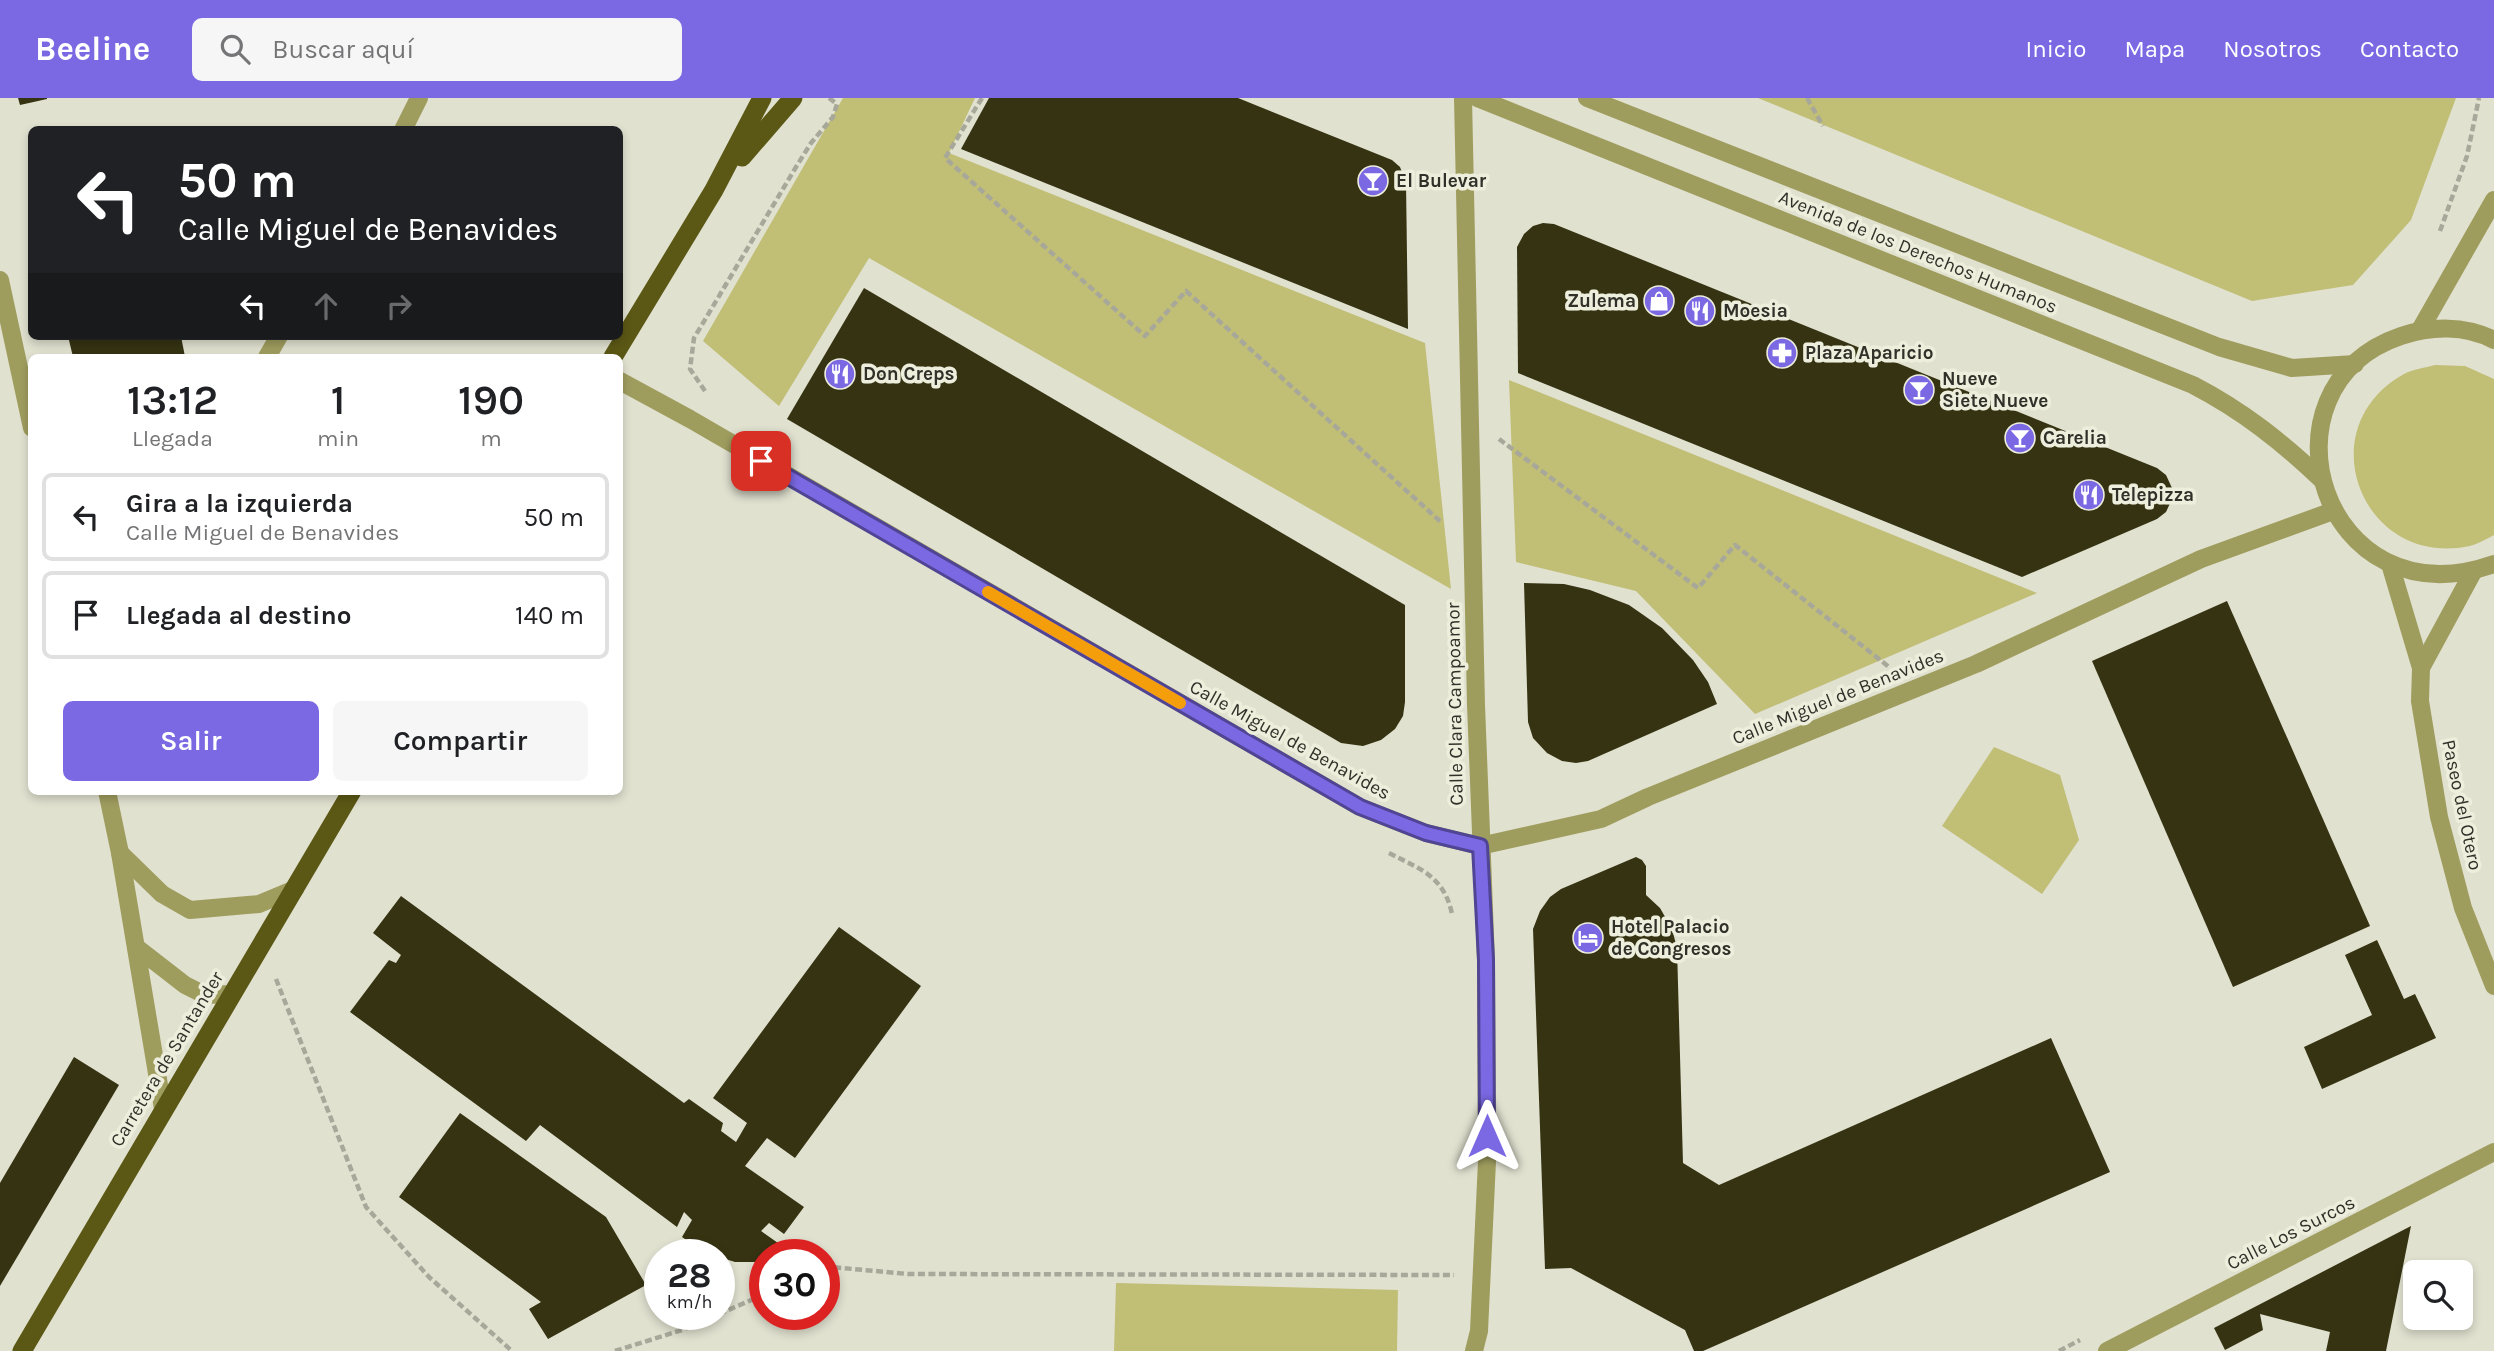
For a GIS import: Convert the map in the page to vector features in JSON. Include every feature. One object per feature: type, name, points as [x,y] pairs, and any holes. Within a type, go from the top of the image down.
[{"type":"highway","points":[[615,354],[714,190],[762,98]]},
{"type":"highway","points":[[714,190],[793,98]]},
{"type":"highway","name":"Carretera de Santander","points":[[22,1351],[350,795]]},
{"type":"highway","points":[[27,1351],[53,1296]]},
{"type":"street","points":[[405,126],[419,98]]},
{"type":"street","name":"Calle Clara Campoamor","points":[[1463,98],[1480,846],[1486,960],[1487,1148],[1483,1275],[1479,1331],[1474,1351]]},
{"type":"street","name":"Avenida de los Derechos Humanos","points":[[1477,98],[2193,386],[2225,402],[2283,443],[2322,480]]},
{"type":"street","name":"Avenida de los Derechos Humanos","points":[[1587,98],[2219,347],[2292,368],[2354,364]]},
{"type":"street","points":[[2420,330],[2494,200]]},
{"type":"street","points":[[0,280],[28,410]]},
{"type":"street","points":[[2494,340],[2485,335],[2452,328],[2420,330],[2384,342],[2354,364],[2335,388],[2323,417],[2318,451],[2322,480],[2333,511],[2362,547],[2390,564],[2431,575],[2473,572],[2494,564]]},
{"type":"street","name":"Calle Miguel de Benavides","points":[[623,383],[1360,807],[1426,833],[1480,846],[1601,819],[1648,797],[1976,664],[2201,559],[2333,511]]},
{"type":"street","name":"Paseo del Otero","points":[[2390,564],[2421,668],[2420,701],[2439,817],[2463,908],[2494,986]]},
{"type":"street","name":"Paseo del Otero","points":[[2421,668],[2473,572]]},
{"type":"street","points":[[108,795],[163,1109]]},
{"type":"street","points":[[120,853],[162,894],[190,910],[259,904],[295,890]]},
{"type":"street","points":[[136,947],[185,985],[205,995],[232,994]]},
{"type":"street","name":"Calle Los Surcos","points":[[2118,1349],[2494,1152]]},
{"type":"path","points":[[982,98],[945,158],[1145,336],[1186,291],[1473,552]]},
{"type":"path","points":[[1807,98],[1824,126]]},
{"type":"path","points":[[2435,243],[2467,156],[2479,98]]},
{"type":"path","points":[[1471,418],[1698,588],[1735,545],[1915,689]]},
{"type":"path","points":[[262,943],[366,1207],[429,1277],[512,1351]]},
{"type":"path","points":[[840,1267],[922,1274],[1483,1275]]},
{"type":"path","points":[[615,1351],[679,1330]]},
{"type":"shaded area","points":[[843,98],[975,98],[949,153],[1425,343],[1451,589],[869,258],[779,406],[703,341]]},
{"type":"shaded area","points":[[1758,98],[2456,98],[2411,220],[2353,285],[2252,301]]},
{"type":"shaded area","points":[[2435,365],[2465,366],[2494,379],[2494,535],[2470,546],[2432,547],[2400,536],[2376,516],[2360,489],[2354,458],[2358,427],[2375,398],[2404,374]]},
{"type":"shaded area","points":[[1509,380],[2037,593],[1755,714],[1636,591],[1516,562]]},
{"type":"shaded area","points":[[1994,747],[2060,775],[2079,840],[2042,894],[1942,826]]},
{"type":"shaded area","points":[[1116,1283],[1398,1290],[1397,1351],[1114,1351]]},
{"type":"building","points":[[18,98],[47,98],[47,99],[20,105]]},
{"type":"building","points":[[989,98],[1238,98],[1392,160],[1400,167],[1406,183],[1408,329],[961,149]]},
{"type":"building","points":[[1554,224],[2157,468],[2166,475],[2172,488],[2172,499],[2166,512],[2157,519],[2022,577],[1518,373],[1517,247],[1524,234],[1533,226]]},
{"type":"building","points":[[864,288],[1405,605],[1405,702],[1403,716],[1395,729],[1381,740],[1363,746],[1341,743],[787,419]]},
{"type":"building","points":[[69,340],[182,340],[184,354],[72,354]]},
{"type":"building","points":[[1524,583],[1564,584],[1590,590],[1629,605],[1662,628],[1693,660],[1708,682],[1717,704],[1588,761],[1562,761],[1547,753],[1533,738],[1528,722]]},
{"type":"building","points":[[2227,601],[2370,926],[2233,987],[2092,661]]},
{"type":"building","points":[[1636,857],[1646,866],[1646,895],[1660,908],[1672,929],[1677,948],[1683,1163],[1719,1185],[2051,1038],[2110,1172],[1703,1351],[1694,1351],[1685,1330],[1571,1268],[1545,1269],[1533,929],[1540,911],[1550,897],[1561,889]]},
{"type":"building","points":[[401,896],[684,1103],[689,1099],[723,1123],[721,1131],[736,1142],[747,1123],[713,1098],[839,927],[921,986],[795,1158],[767,1138],[745,1166],[804,1207],[784,1234],[769,1223],[761,1231],[772,1239],[749,1239],[749,1262],[735,1262],[735,1239],[685,1239],[682,1237],[692,1220],[684,1212],[677,1227],[540,1125],[526,1141],[350,1012],[389,960],[396,963],[401,955],[373,933]]},
{"type":"building","points":[[2377,940],[2404,999],[2415,994],[2436,1038],[2322,1089],[2304,1047],[2372,1015],[2345,955]]},
{"type":"building","points":[[74,1057],[119,1085],[0,1286],[0,1183]]},
{"type":"building","points":[[460,1113],[606,1217],[644,1282],[644,1286],[548,1339],[529,1309],[541,1302],[399,1197]]},
{"type":"building","points":[[2411,1226],[2386,1351],[2326,1351],[2330,1332],[2260,1314],[2263,1330],[2225,1350],[2214,1328]]},
{"type":"slow traffic","points":[[988,592],[1180,703]]},
{"type":"place","name":"El Bulevar","points":[[1373,181]]},
{"type":"place","name":"Zulema","points":[[1659,301]]},
{"type":"place","name":"Moesia","points":[[1700,311]]},
{"type":"place","name":"Plaza Aparicio","points":[[1782,353]]},
{"type":"place","name":"Don Creps","points":[[840,374]]},
{"type":"place","name":"Nueve Siete Nueve","points":[[1919,390]]},
{"type":"place","name":"Carelia","points":[[2020,438]]},
{"type":"place","name":"Telepizza","points":[[2089,495]]},
{"type":"place","name":"Hotel Palacio de Congresos","points":[[1588,938]]},
{"type":"route","points":[[761,461],[1360,807],[1426,833],[1480,846],[1486,960],[1487,1136]]}]
